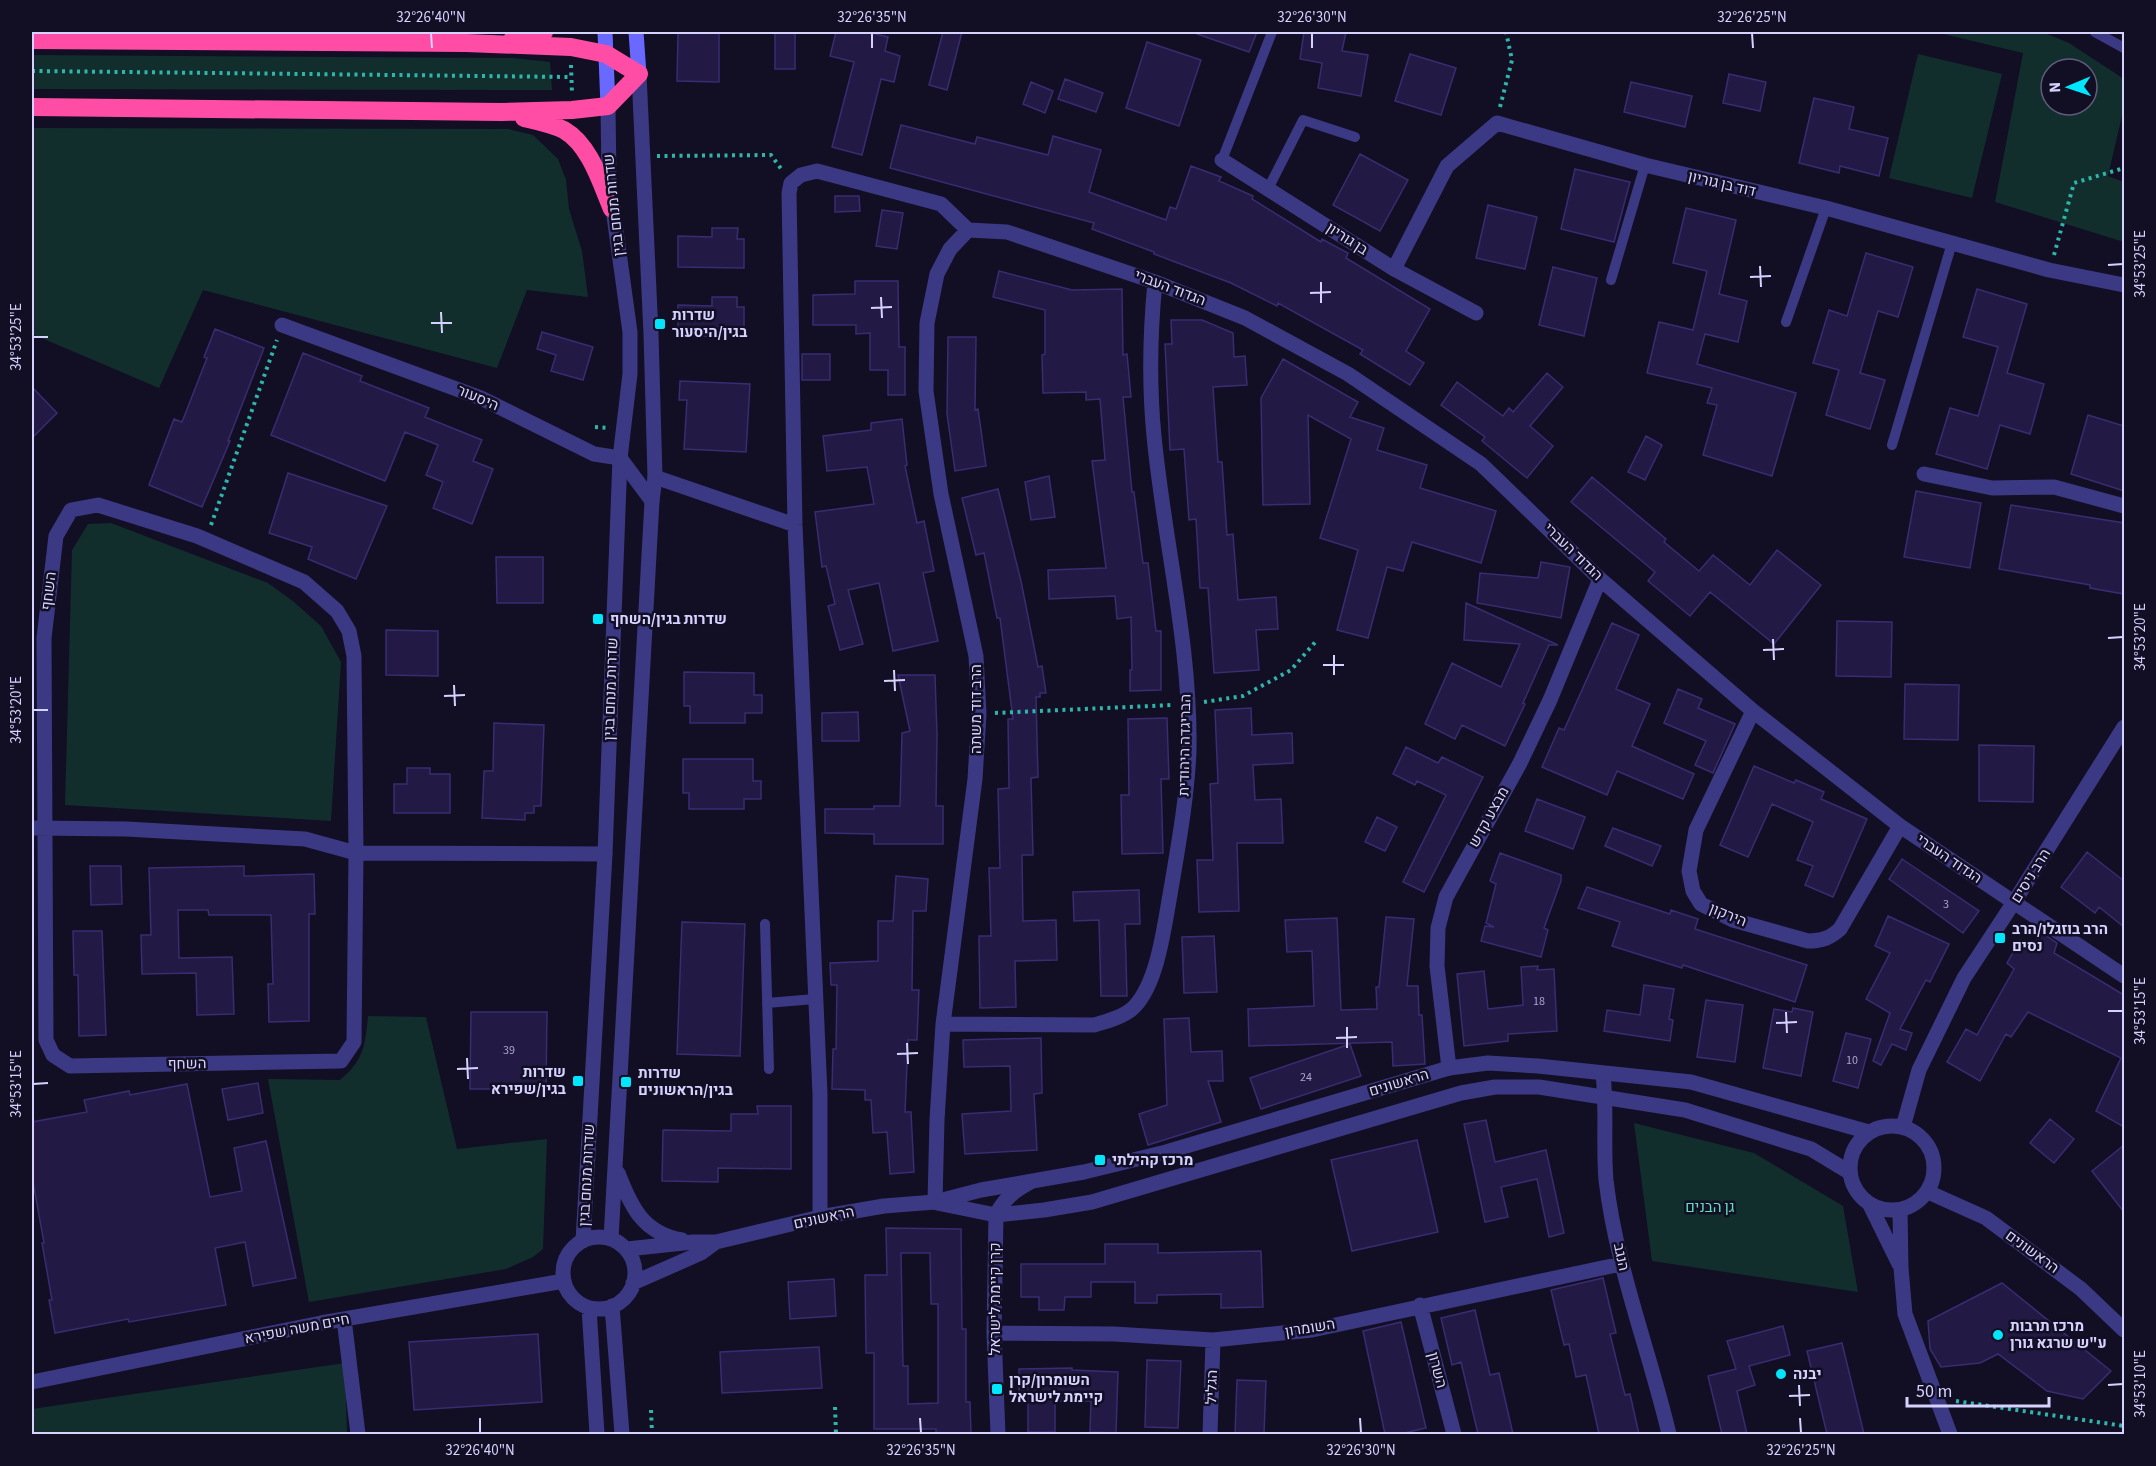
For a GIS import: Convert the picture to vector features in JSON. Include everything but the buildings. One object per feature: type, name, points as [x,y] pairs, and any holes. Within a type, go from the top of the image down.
[{"type":"highway","points":[[466,43],[530,36],[544,32]]},
{"type":"highway","points":[[32,40],[466,43],[571,47],[606,54],[639,74],[608,106],[572,110],[502,112],[32,106]]},
{"type":"highway","points":[[502,112],[548,124],[573,137],[595,169],[612,209]]},
{"type":"main road","name":"שדרות מנחם בגין","points":[[605,32],[608,106]]},
{"type":"main road","name":"שדרות מנחם בגין","points":[[636,32],[639,74]]},
{"type":"street","name":"שדרות מנחם בגין","points":[[611,1239],[655,477],[639,74]]},
{"type":"street","name":"שדרות מנחם בגין","points":[[583,1241],[605,854],[620,459],[630,374],[630,332],[612,209],[608,156],[608,106]]},
{"type":"street","name":"דוד בן גוריון","points":[[1497,123],[1645,165],[1826,208],[2049,270],[2124,285]]},
{"type":"street","points":[[1394,269],[1447,166],[1497,123]]},
{"type":"street","name":"בן גוריון","points":[[1222,160],[1394,269],[1476,312]]},
{"type":"street","points":[[820,1218],[820,1094],[795,525],[789,194],[791,183],[801,175],[817,171],[941,204],[968,230]]},
{"type":"street","name":"הגדוד העברי","points":[[968,230],[1006,232],[1155,282],[1245,318],[1348,374],[1481,464],[1600,579],[1753,711],[1900,826],[2124,976]]},
{"type":"street","name":"הרב דוד משתה","points":[[934,1202],[943,1024],[974,789],[979,714],[976,656],[941,494],[926,391],[927,322],[937,274],[950,249],[968,230]]},
{"type":"street","name":"הבריגדה היהודית","points":[[943,1024],[1094,1025],[1115,1018],[1134,1006],[1145,989],[1158,959],[1183,816],[1189,752],[1185,662],[1154,435],[1150,333],[1155,282]]},
{"type":"street","name":"היסעור","points":[[282,325],[481,398],[594,454],[620,459]]},
{"type":"street","points":[[620,459],[652,501]]},
{"type":"street","points":[[1924,474],[1992,488],[2054,487],[2124,506]]},
{"type":"street","points":[[655,477],[795,525]]},
{"type":"street","name":"השחף","points":[[206,540],[98,505],[71,510],[56,536],[44,638],[38,827],[46,1040],[53,1055],[70,1066],[341,1061],[354,1042],[356,853]]},
{"type":"street","points":[[206,540],[304,582],[337,611],[349,631],[354,656],[356,853]]},
{"type":"street","name":"מבצע קדש","points":[[1449,1068],[1437,966],[1438,928],[1446,897],[1520,763],[1550,700],[1600,579]]},
{"type":"street","name":"הירקון","points":[[1753,711],[1696,830],[1689,871],[1693,891],[1701,904],[1733,920],[1808,941],[1820,941],[1832,937],[1840,929],[1900,826]]},
{"type":"street","name":"הרב ניסים","points":[[1903,1127],[1919,1070],[1964,978],[2124,727]]},
{"type":"street","points":[[38,827],[126,829],[305,839],[356,853],[605,854]]},
{"type":"street","name":"הראשונים","points":[[627,1249],[693,1242],[716,1242],[820,1218],[884,1206],[934,1202],[981,1190],[1084,1172],[1166,1152],[1449,1068],[1488,1063],[1691,1082],[1869,1132]]},
{"type":"street","name":"הנגב","points":[[1603,1074],[1606,1096],[1606,1179],[1621,1264],[1660,1394],[1669,1434]]},
{"type":"street","name":"הראשונים","points":[[934,1202],[996,1215],[1092,1202],[1461,1093],[1495,1087],[1539,1086],[1685,1110],[1811,1149],[1850,1172]]},
{"type":"street","points":[[1885,1126],[1903,1127],[1914,1131],[1929,1148],[1934,1170],[1933,1181],[1928,1192],[1911,1207],[1900,1210],[1879,1209],[1870,1205],[1852,1185],[1851,1156],[1858,1143],[1869,1132],[1885,1126]]},
{"type":"street","points":[[614,1165],[627,1197],[644,1221],[654,1230],[668,1237],[693,1242]]},
{"type":"street","points":[[996,1215],[1002,1203],[1014,1191],[1032,1181]]},
{"type":"street","name":"הראשונים","points":[[1928,1192],[1986,1218],[2081,1288],[2124,1330]]},
{"type":"street","points":[[1870,1205],[1901,1268]]},
{"type":"street","points":[[1900,1210],[1905,1314],[1950,1434]]},
{"type":"street","name":"קרן קיימת לישראל","points":[[996,1215],[994,1334],[998,1434]]},
{"type":"street","points":[[602,1236],[611,1239],[627,1249],[635,1264],[633,1283],[621,1302],[601,1309],[589,1308],[573,1297],[564,1281],[567,1258],[573,1248],[583,1241],[602,1236]]},
{"type":"street","name":"הראשונים","points":[[633,1283],[700,1253],[716,1242]]},
{"type":"street","name":"השומרון","points":[[994,1334],[1114,1334],[1213,1340],[1312,1330],[1420,1305],[1621,1264]]},
{"type":"street","name":"חיים משה שפירא","points":[[32,1382],[344,1319],[564,1281]]},
{"type":"street","name":"השרון","points":[[1420,1305],[1454,1434]]},
{"type":"street","points":[[612,1306],[622,1434]]},
{"type":"street","points":[[589,1308],[597,1434]]},
{"type":"street","points":[[344,1319],[358,1434]]},
{"type":"street","name":"הגליל","points":[[1210,1434],[1213,1340]]},
{"type":"lane","points":[[1222,160],[1272,32]]},
{"type":"lane","points":[[2095,32],[2124,48]]},
{"type":"lane","points":[[1268,189],[1303,120],[1355,137]]},
{"type":"lane","points":[[1611,280],[1645,165]]},
{"type":"lane","points":[[1786,322],[1826,208]]},
{"type":"lane","points":[[1892,445],[1952,243]]},
{"type":"lane","points":[[765,924],[769,1069]]},
{"type":"lane","points":[[767,1003],[815,999]]},
{"type":"path","points":[[1497,123],[1512,60],[1506,32]]},
{"type":"path","points":[[571,47],[572,110]]},
{"type":"path","points":[[32,71],[571,77]]},
{"type":"path","points":[[656,156],[771,155],[791,183]]},
{"type":"path","points":[[2049,270],[2074,183],[2124,168]]},
{"type":"path","points":[[206,540],[282,325]]},
{"type":"path","points":[[979,714],[1188,705],[1243,696],[1291,670],[1317,640]]},
{"type":"path","points":[[1937,1399],[2124,1426]]},
{"type":"path","points":[[835,1407],[836,1434]]},
{"type":"path","points":[[651,1410],[652,1434]]},
{"type":"green space","points":[[1935,32],[2042,32],[2069,43],[2090,57],[2039,57],[2039,117],[2099,117],[2099,63],[2124,79],[2124,107],[2108,176],[2124,182],[2124,242],[1995,202],[2023,53]]},
{"type":"green space","points":[[1918,54],[2002,74],[1972,198],[1889,178]]},
{"type":"green space","points":[[32,55],[513,58],[550,62],[552,90],[32,89]]},
{"type":"green space","points":[[32,128],[508,129],[533,135],[558,159],[566,180],[569,209],[582,251],[588,297],[527,290],[497,368],[203,290],[159,388],[32,334]]},
{"type":"green space","points":[[111,523],[268,583],[321,626],[341,662],[331,821],[65,805],[72,550],[88,524]]},
{"type":"green space","points":[[368,1016],[426,1017],[457,1149],[547,1139],[543,1249],[533,1257],[506,1269],[309,1302],[268,1079],[340,1080],[359,1059],[366,1036]]},
{"type":"green space","name":"גן הבנים","points":[[1634,1123],[1754,1153],[1843,1206],[1858,1292],[1652,1261]]},
{"type":"green space","points":[[345,1363],[347,1434],[32,1434],[32,1409]]},
{"type":"place","name":"שדרות בגין/היסעור","points":[[660,324]]},
{"type":"place","name":"שדרות בגין/השחף","points":[[598,619]]},
{"type":"place","name":"הרב בוזגלו/הרב נסים","points":[[2000,938]]},
{"type":"place","name":"שדרות בגין/שפירא","points":[[578,1081]]},
{"type":"place","name":"שדרות בגין/הראשונים","points":[[626,1082]]},
{"type":"place","name":"מרכז קהילתי","points":[[1100,1160]]},
{"type":"place","name":"מרכז תרבות ע\"ש שרגא גורן","points":[[1998,1335]]},
{"type":"place","name":"יבנה","points":[[1781,1374]]},
{"type":"place","name":"השומרון/קרן קיימת לישראל","points":[[997,1389]]}]
